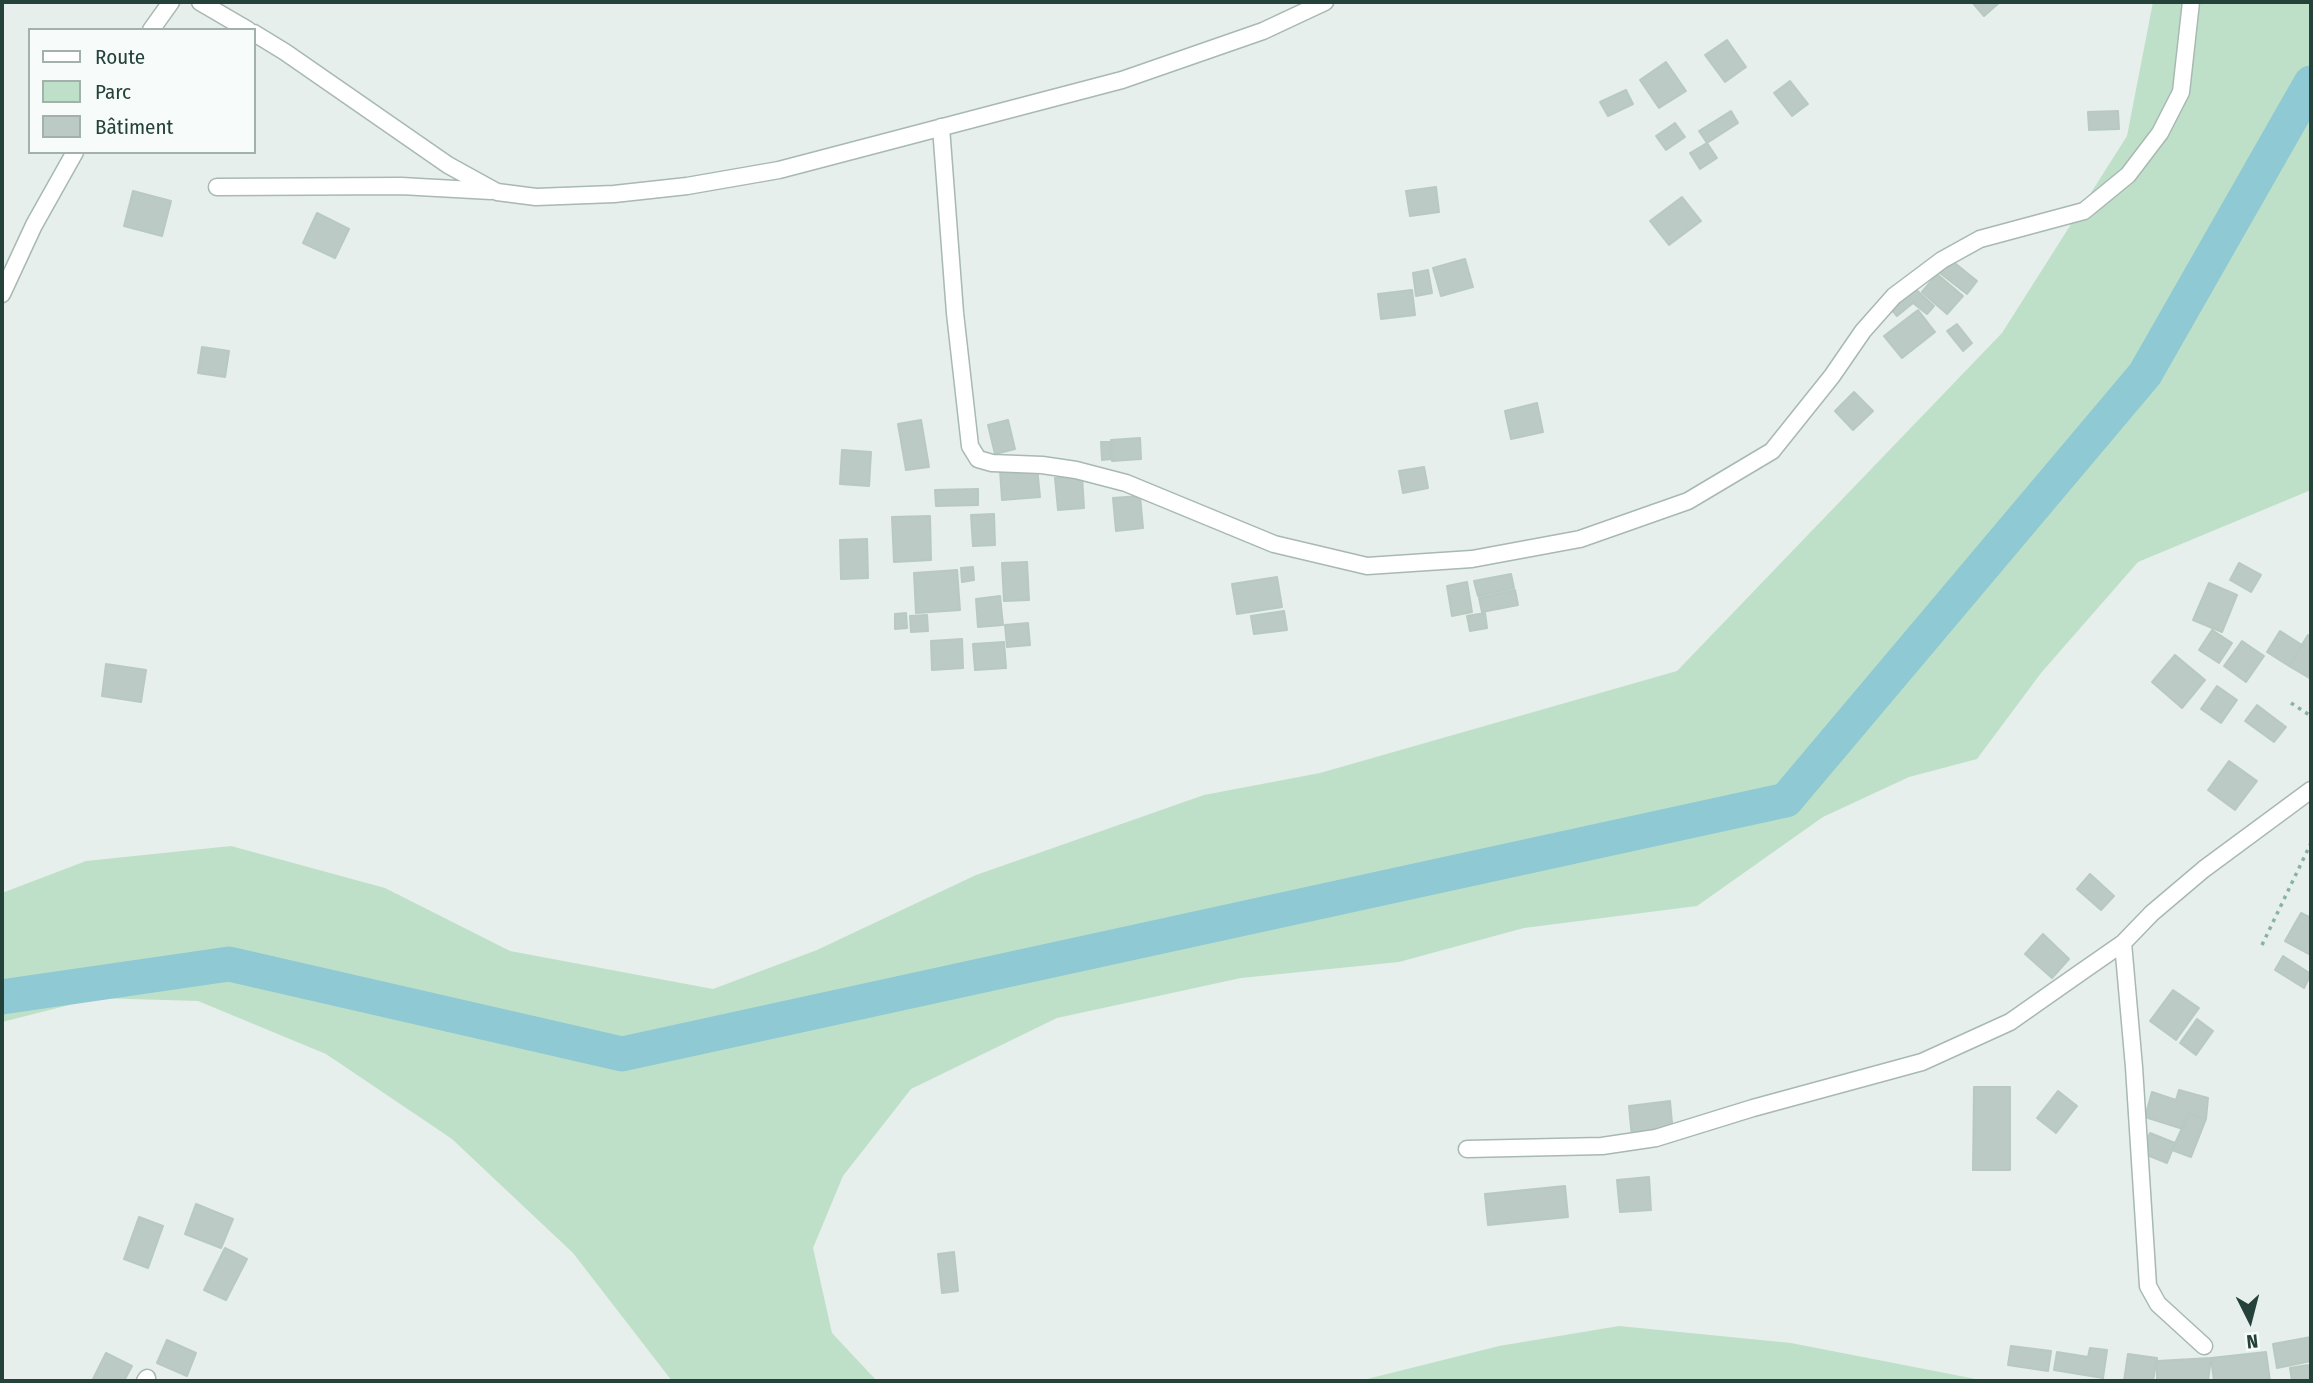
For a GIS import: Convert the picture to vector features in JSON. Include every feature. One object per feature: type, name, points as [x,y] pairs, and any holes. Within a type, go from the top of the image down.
[{"type":"street","points":[[152,28],[171,2]]},
{"type":"street","points":[[200,2],[245,28]]},
{"type":"street","points":[[217,187],[401,186],[536,197],[614,194],[687,186],[779,170],[1122,80],[1263,31],[1325,2]]},
{"type":"street","points":[[941,127],[955,313],[970,446],[978,459],[992,463],[1042,465],[1076,470],[1125,483],[1274,544],[1367,566],[1472,559],[1580,540],[1688,501],[1772,451],[1832,376],[1863,331],[1894,296],[1932,268],[1980,239],[2084,211],[2128,174],[2160,133],[2181,92],[2191,2]]},
{"type":"street","points":[[256,34],[448,165],[497,192]]},
{"type":"street","points":[[2,295],[34,225],[74,154]]},
{"type":"street","points":[[1467,1149],[1602,1146],[1656,1138],[1753,1108],[1922,1062],[2010,1022],[2123,943],[2152,913],[2204,869],[2311,790]]},
{"type":"street","points":[[2123,943],[2148,1286],[2158,1304],[2204,1346]]},
{"type":"path","points":[[2291,704],[2311,716]]},
{"type":"path","points":[[2262,945],[2311,843]]},
{"type":"green space","points":[[2153,2],[2311,2],[2311,490],[2138,562],[2041,673],[1977,759],[1909,777],[1823,817],[1697,906],[1524,928],[1399,962],[1241,978],[1057,1018],[911,1089],[843,1176],[813,1248],[832,1333],[877,1381],[672,1381],[573,1253],[452,1139],[326,1054],[198,1001],[97,998],[2,1022],[2,893],[86,861],[231,846],[385,888],[510,951],[713,989],[817,950],[976,875],[1204,795],[1320,773],[1677,671],[2002,333],[2127,136]]},
{"type":"green space","points":[[1619,1326],[1791,1343],[1986,1381],[1359,1381],[1499,1346]]},
{"type":"building","points":[[1972,2],[2000,2],[1984,16]]},
{"type":"building","points":[[1727,40],[1746,67],[1725,82],[1705,55]]},
{"type":"building","points":[[1666,62],[1686,91],[1659,108],[1640,80]]},
{"type":"building","points":[[1790,81],[1808,104],[1792,116],[1774,93]]},
{"type":"building","points":[[1626,90],[1633,104],[1608,116],[1600,102]]},
{"type":"building","points":[[1731,111],[1738,123],[1707,143],[1699,131]]},
{"type":"building","points":[[2118,111],[2119,129],[2089,130],[2088,112]]},
{"type":"building","points":[[1675,123],[1685,137],[1666,150],[1656,136]]},
{"type":"building","points":[[1707,143],[1717,158],[1700,169],[1690,153]]},
{"type":"building","points":[[1436,187],[1439,212],[1410,216],[1406,191]]},
{"type":"building","points":[[133,191],[171,201],[162,236],[124,226]]},
{"type":"building","points":[[1682,197],[1701,221],[1669,245],[1650,221]]},
{"type":"building","points":[[317,213],[349,229],[335,258],[303,243]]},
{"type":"building","points":[[1465,259],[1473,287],[1441,296],[1433,268]]},
{"type":"building","points":[[1951,260],[1977,281],[1967,294],[1940,273]]},
{"type":"building","points":[[1428,270],[1432,293],[1416,296],[1413,273]]},
{"type":"building","points":[[1937,274],[1963,296],[1947,314],[1922,292]]},
{"type":"building","points":[[1912,286],[1934,306],[1927,314],[1913,303],[1897,316],[1889,307]]},
{"type":"building","points":[[1412,290],[1415,315],[1381,319],[1378,294]]},
{"type":"building","points":[[1918,310],[1935,332],[1902,358],[1884,336]]},
{"type":"building","points":[[1957,324],[1972,343],[1963,351],[1947,331]]},
{"type":"building","points":[[202,347],[229,351],[225,377],[198,373]]},
{"type":"building","points":[[1854,392],[1873,411],[1853,430],[1835,411]]},
{"type":"building","points":[[1537,403],[1543,432],[1511,439],[1505,411]]},
{"type":"building","points":[[921,420],[929,467],[906,470],[898,424]]},
{"type":"building","points":[[1008,420],[1015,449],[995,454],[988,425]]},
{"type":"building","points":[[1140,438],[1141,459],[1112,461],[1111,440]]},
{"type":"building","points":[[1101,442],[1110,442],[1111,459],[1102,460]]},
{"type":"building","points":[[842,450],[871,452],[869,486],[840,484]]},
{"type":"building","points":[[1037,467],[1040,497],[1002,500],[1000,470]]},
{"type":"building","points":[[1424,467],[1428,488],[1403,493],[1399,471]]},
{"type":"building","points":[[1082,476],[1084,508],[1058,510],[1055,478]]},
{"type":"building","points":[[978,489],[978,505],[936,506],[935,490]]},
{"type":"building","points":[[1140,496],[1143,528],[1116,531],[1113,498]]},
{"type":"building","points":[[994,514],[995,545],[973,546],[971,515]]},
{"type":"building","points":[[930,516],[931,560],[894,562],[892,517]]},
{"type":"building","points":[[867,539],[868,578],[841,579],[840,540]]},
{"type":"building","points":[[1027,562],[1029,600],[1004,601],[1002,563]]},
{"type":"building","points":[[2239,563],[2261,575],[2251,592],[2230,580]]},
{"type":"building","points":[[973,567],[974,580],[962,582],[961,568]]},
{"type":"building","points":[[957,570],[960,610],[916,613],[914,573]]},
{"type":"building","points":[[1511,574],[1514,588],[1478,596],[1474,581]]},
{"type":"building","points":[[1277,577],[1282,607],[1237,614],[1232,584]]},
{"type":"building","points":[[1467,582],[1472,612],[1452,616],[1447,586]]},
{"type":"building","points":[[2209,583],[2237,595],[2222,632],[2193,620]]},
{"type":"building","points":[[1515,590],[1518,605],[1482,612],[1479,598]]},
{"type":"building","points":[[1000,596],[1003,625],[978,627],[976,599]]},
{"type":"building","points":[[1284,611],[1287,630],[1254,634],[1251,616]]},
{"type":"building","points":[[906,613],[907,628],[895,629],[895,614]]},
{"type":"building","points":[[1485,613],[1487,628],[1470,631],[1467,616]]},
{"type":"building","points":[[927,615],[928,631],[911,632],[910,616]]},
{"type":"building","points":[[1028,623],[1030,645],[1007,647],[1005,625]]},
{"type":"building","points":[[2212,630],[2232,643],[2219,663],[2199,650]]},
{"type":"building","points":[[2280,631],[2302,645],[2289,666],[2267,652]]},
{"type":"building","points":[[2308,635],[2311,637],[2311,679],[2289,666]]},
{"type":"building","points":[[962,639],[963,668],[932,670],[931,641]]},
{"type":"building","points":[[2242,641],[2264,656],[2246,682],[2224,666]]},
{"type":"building","points":[[1004,642],[1006,668],[975,670],[973,644]]},
{"type":"building","points":[[2175,655],[2205,680],[2182,708],[2152,682]]},
{"type":"building","points":[[106,664],[146,670],[141,702],[102,696]]},
{"type":"building","points":[[2217,686],[2237,700],[2221,723],[2201,709]]},
{"type":"building","points":[[2257,705],[2286,727],[2274,742],[2245,721]]},
{"type":"building","points":[[2229,761],[2257,781],[2235,810],[2208,790]]},
{"type":"building","points":[[2090,874],[2114,896],[2101,910],[2077,889]]},
{"type":"building","points":[[2301,913],[2311,918],[2311,955],[2285,941]]},
{"type":"building","points":[[2043,934],[2069,959],[2052,978],[2025,954]]},
{"type":"building","points":[[2283,956],[2311,974],[2304,988],[2275,970]]},
{"type":"building","points":[[2173,990],[2199,1008],[2176,1040],[2150,1021]]},
{"type":"building","points":[[2197,1019],[2213,1031],[2196,1055],[2180,1043]]},
{"type":"building","points":[[1974,1087],[2010,1087],[2010,1170],[1973,1170]]},
{"type":"building","points":[[2179,1090],[2208,1098],[2206,1119],[2189,1113],[2183,1129],[2145,1117],[2152,1092],[2176,1100]]},
{"type":"building","points":[[2058,1091],[2077,1106],[2056,1133],[2037,1118]]},
{"type":"building","points":[[1670,1101],[1673,1134],[1632,1138],[1629,1106]]},
{"type":"building","points":[[2189,1113],[2206,1119],[2191,1157],[2172,1150]]},
{"type":"building","points":[[2150,1133],[2175,1143],[2167,1163],[2142,1153]]},
{"type":"building","points":[[1649,1177],[1651,1210],[1620,1212],[1617,1180]]},
{"type":"building","points":[[1565,1186],[1568,1217],[1488,1225],[1485,1194]]},
{"type":"building","points":[[196,1204],[233,1219],[221,1248],[185,1234]]},
{"type":"building","points":[[139,1217],[163,1226],[148,1268],[124,1259]]},
{"type":"building","points":[[225,1248],[247,1259],[226,1300],[204,1290]]},
{"type":"building","points":[[954,1252],[958,1291],[942,1293],[938,1254]]},
{"type":"building","points":[[2311,1337],[2311,1361],[2277,1368],[2273,1344]]},
{"type":"building","points":[[167,1340],[196,1353],[187,1376],[157,1363]]},
{"type":"building","points":[[2011,1346],[2051,1351],[2048,1371],[2008,1365]]},
{"type":"building","points":[[2090,1348],[2107,1350],[2103,1378],[2054,1370],[2057,1352],[2088,1357]]},
{"type":"building","points":[[2266,1352],[2270,1381],[2214,1381],[2211,1358]]},
{"type":"building","points":[[106,1353],[132,1366],[124,1381],[92,1381]]},
{"type":"building","points":[[2128,1354],[2157,1358],[2153,1381],[2124,1381]]},
{"type":"building","points":[[2211,1358],[2208,1381],[2157,1381],[2157,1361]]},
{"type":"building","points":[[2308,1365],[2311,1381],[2292,1381],[2290,1368]]},
{"type":"waterway","points":[[2,997],[229,964],[622,1054],[1786,800],[2145,374],[2311,83]]}]
